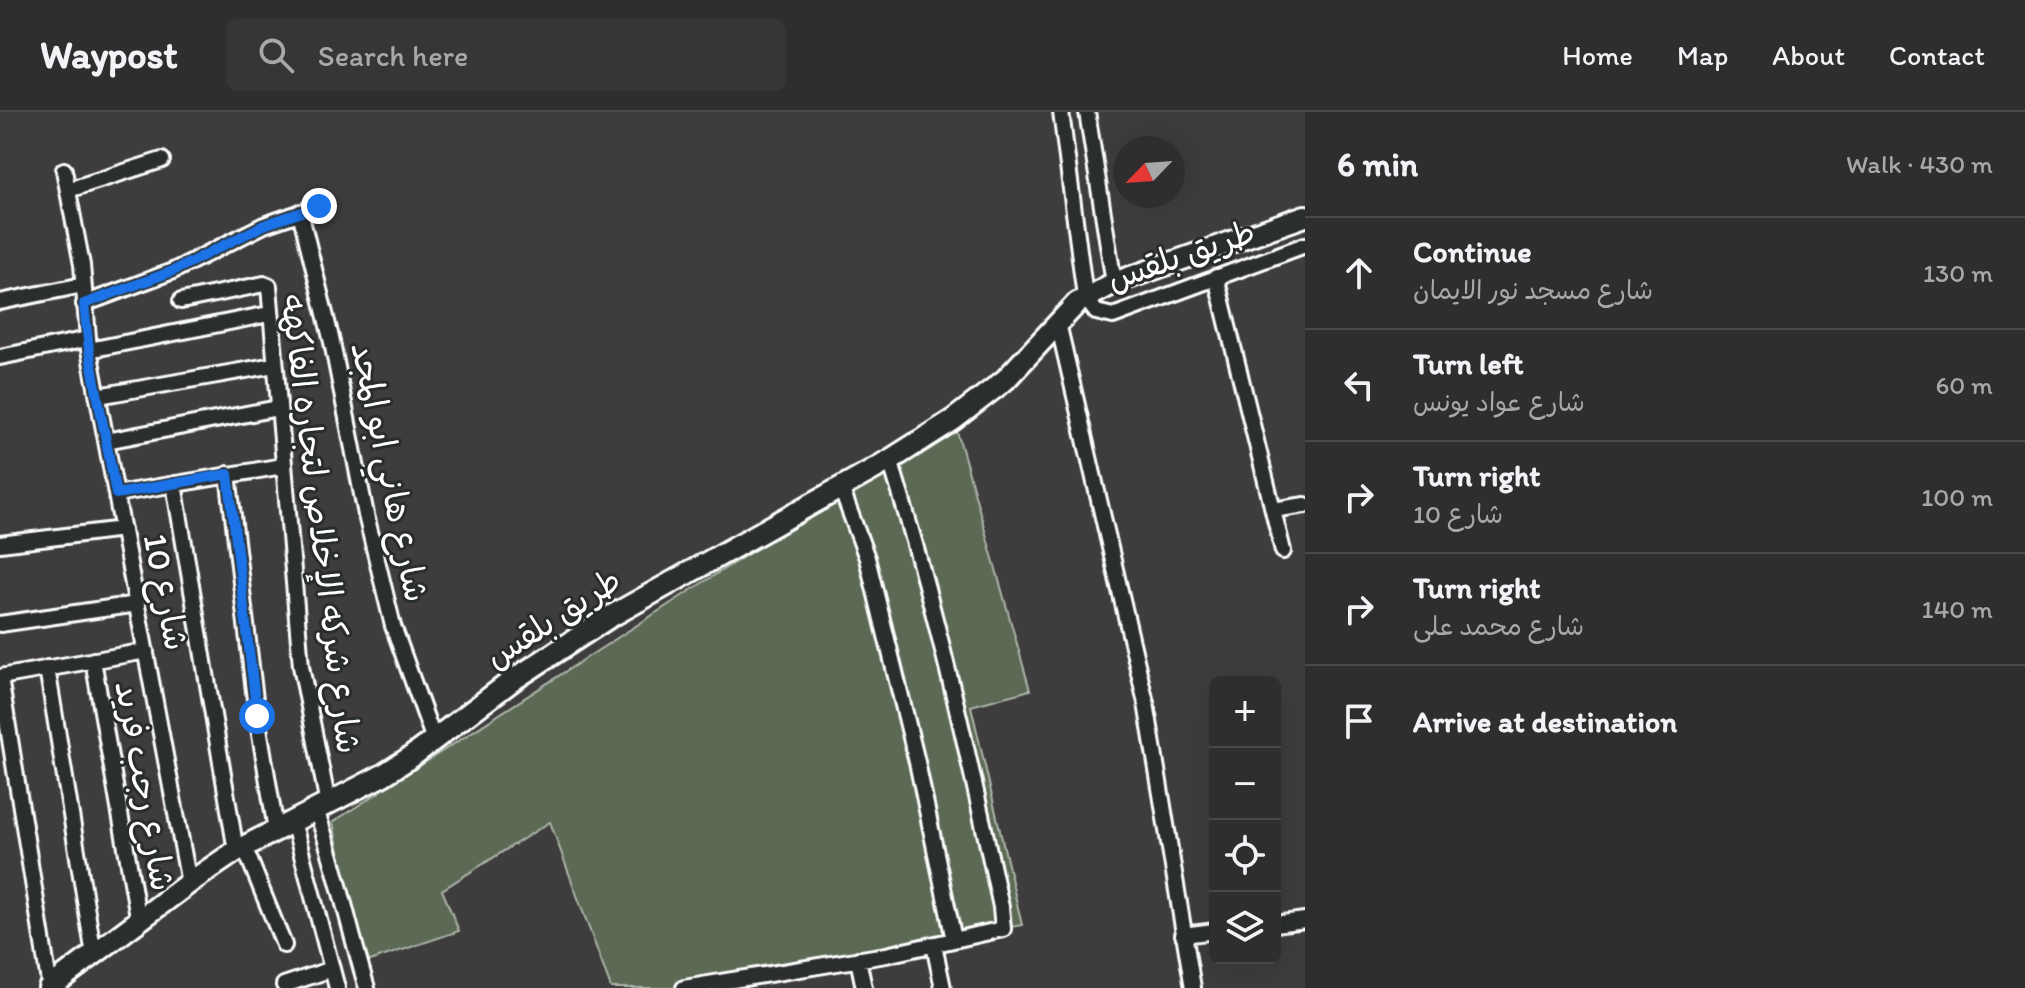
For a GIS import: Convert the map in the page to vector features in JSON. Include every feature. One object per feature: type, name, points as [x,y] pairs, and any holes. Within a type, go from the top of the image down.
[{"type":"main road","name":"طريق بلقس","points":[[50,988],[240,848],[383,775],[513,680],[608,618],[890,460],[986,397],[1085,297],[1114,283],[1305,216]]},
{"type":"street","points":[[1061,112],[1085,297]]},
{"type":"street","points":[[1087,112],[1114,283]]},
{"type":"street","points":[[68,190],[162,160]]},
{"type":"street","name":"شارع 10","points":[[64,170],[83,285],[88,344],[189,883]]},
{"type":"street","points":[[84,304],[173,271],[264,225],[319,206]]},
{"type":"street","name":"شارع هاني ابو المجد","points":[[300,212],[332,342],[366,515],[393,626],[434,740]]},
{"type":"street","name":"طريق بلقس","points":[[1085,297],[1096,312],[1113,316],[1305,245]]},
{"type":"street","points":[[1216,277],[1283,551]]},
{"type":"street","name":"شارع شركه الإخلاص لتجاره الفاكهه","points":[[181,301],[266,284],[269,289],[301,666],[322,807],[350,934],[367,988]]},
{"type":"street","points":[[0,302],[83,285]]},
{"type":"street","points":[[0,357],[269,314]]},
{"type":"street","points":[[1058,323],[1146,703],[1193,988]]},
{"type":"street","points":[[98,396],[274,365]]},
{"type":"street","points":[[106,441],[278,408]]},
{"type":"street","points":[[684,988],[729,984],[1001,930],[1003,924],[963,729],[913,535],[890,460]]},
{"type":"street","points":[[116,494],[283,466]]},
{"type":"street","points":[[228,474],[257,716],[284,825],[337,988]]},
{"type":"street","points":[[174,484],[240,848],[284,945]]},
{"type":"street","points":[[841,488],[867,558],[917,762],[954,940]]},
{"type":"street","points":[[1273,510],[1305,505]]},
{"type":"street","points":[[0,544],[123,529]]},
{"type":"street","points":[[0,624],[137,604]]},
{"type":"street","points":[[50,988],[0,677],[146,651]]},
{"type":"street","name":"شارع رجب فريد","points":[[93,660],[139,922]]},
{"type":"street","points":[[47,668],[94,955]]},
{"type":"street","points":[[1281,923],[1305,920]]},
{"type":"street","points":[[1183,935],[1209,932]]},
{"type":"street","points":[[934,945],[943,988]]},
{"type":"street","points":[[858,959],[864,988]]},
{"type":"street","points":[[284,985],[332,969]]},
{"type":"green space","points":[[955,424],[1030,690],[971,706],[1022,925],[687,988],[611,988],[550,822],[442,890],[459,931],[361,964],[333,822],[702,583]]},
{"type":"route","points":[[257,716],[228,474],[116,494],[89,350],[84,304],[173,271],[264,225],[319,206]]}]
